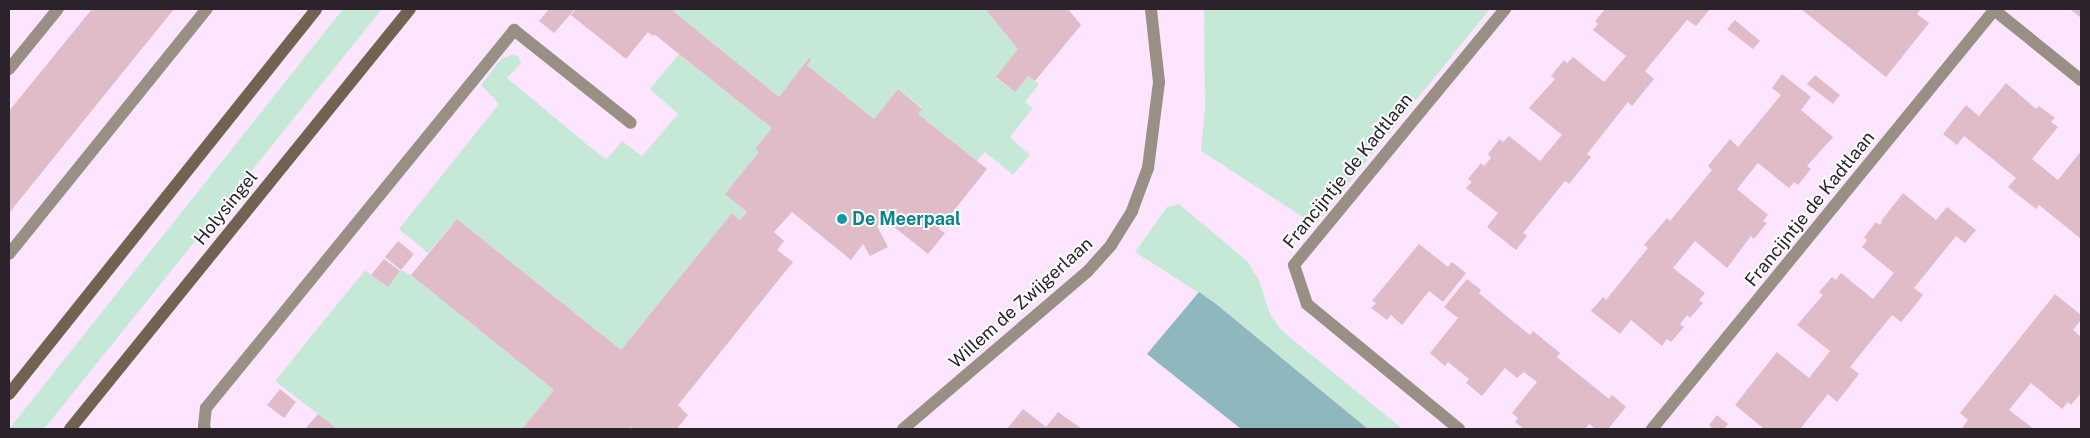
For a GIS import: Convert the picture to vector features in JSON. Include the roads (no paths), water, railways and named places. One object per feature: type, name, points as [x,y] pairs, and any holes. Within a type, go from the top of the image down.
[{"type":"street","points":[[9,69],[58,9]]},
{"type":"street","points":[[9,254],[207,9]]},
{"type":"street","points":[[9,394],[316,9]]},
{"type":"street","name":"Holysingel","points":[[70,429],[410,9]]},
{"type":"street","name":"Willem de Zwijgerlaan","points":[[903,429],[1087,272],[1110,245],[1132,211],[1148,168],[1159,82],[1151,9]]},
{"type":"street","name":"Francijntje de Kadtlaan","points":[[1459,429],[1307,304],[1294,265],[1504,9]]},
{"type":"street","points":[[1994,9],[2081,80]]},
{"type":"street","name":"Francijntje de Kadtlaan","points":[[1652,429],[1994,9]]},
{"type":"street","points":[[205,429],[206,408],[514,30],[631,123]]},
{"type":"place","name":"De Meerpaal","points":[[842,219]]}]
